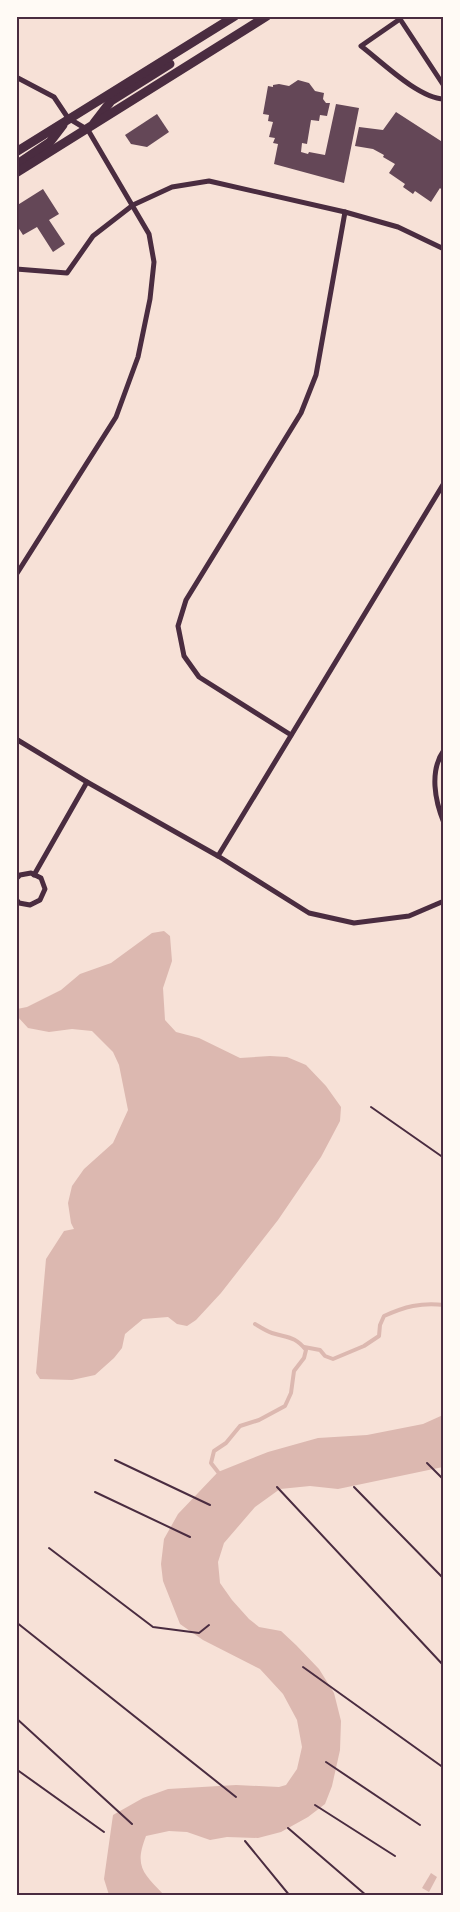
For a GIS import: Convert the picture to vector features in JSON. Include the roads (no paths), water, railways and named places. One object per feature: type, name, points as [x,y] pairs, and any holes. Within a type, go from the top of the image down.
[{"type":"main road","points":[[16,152],[236,16]]},
{"type":"main road","points":[[16,173],[267,16]]},
{"type":"main road","points":[[88,130],[111,101],[179,58],[196,40]]},
{"type":"main road","points":[[16,165],[50,142],[68,118]]},
{"type":"street","points":[[444,86],[401,17],[362,46],[417,90],[435,99],[444,99]]},
{"type":"street","points":[[16,77],[54,97],[68,118],[88,130],[148,234],[154,262],[150,299],[138,357],[116,417],[16,575]]},
{"type":"street","points":[[16,269],[67,273],[93,236],[133,205],[172,187],[209,181],[345,212],[398,227],[444,249]]},
{"type":"street","points":[[291,735],[199,677],[184,656],[178,626],[186,600],[301,413],[316,375],[345,212]]},
{"type":"street","points":[[218,856],[444,483]]},
{"type":"street","points":[[16,739],[218,856],[309,913],[354,923],[409,916],[444,901]]},
{"type":"street","points":[[444,750],[438,758],[434,782],[439,812],[444,823]]},
{"type":"street","points":[[34,875],[87,782]]},
{"type":"street","points":[[16,879],[20,875],[31,873],[41,878],[45,890],[40,900],[30,905],[19,903],[16,899]]},
{"type":"waterway","points":[[304,1347],[320,1350],[325,1356],[333,1359],[364,1346],[379,1336],[384,1316],[413,1306],[444,1305]]},
{"type":"waterway","points":[[218,1472],[211,1463],[214,1451],[226,1443],[240,1426],[259,1420],[285,1406],[291,1393],[294,1371],[304,1358],[306,1350],[298,1342],[255,1324]]}]
